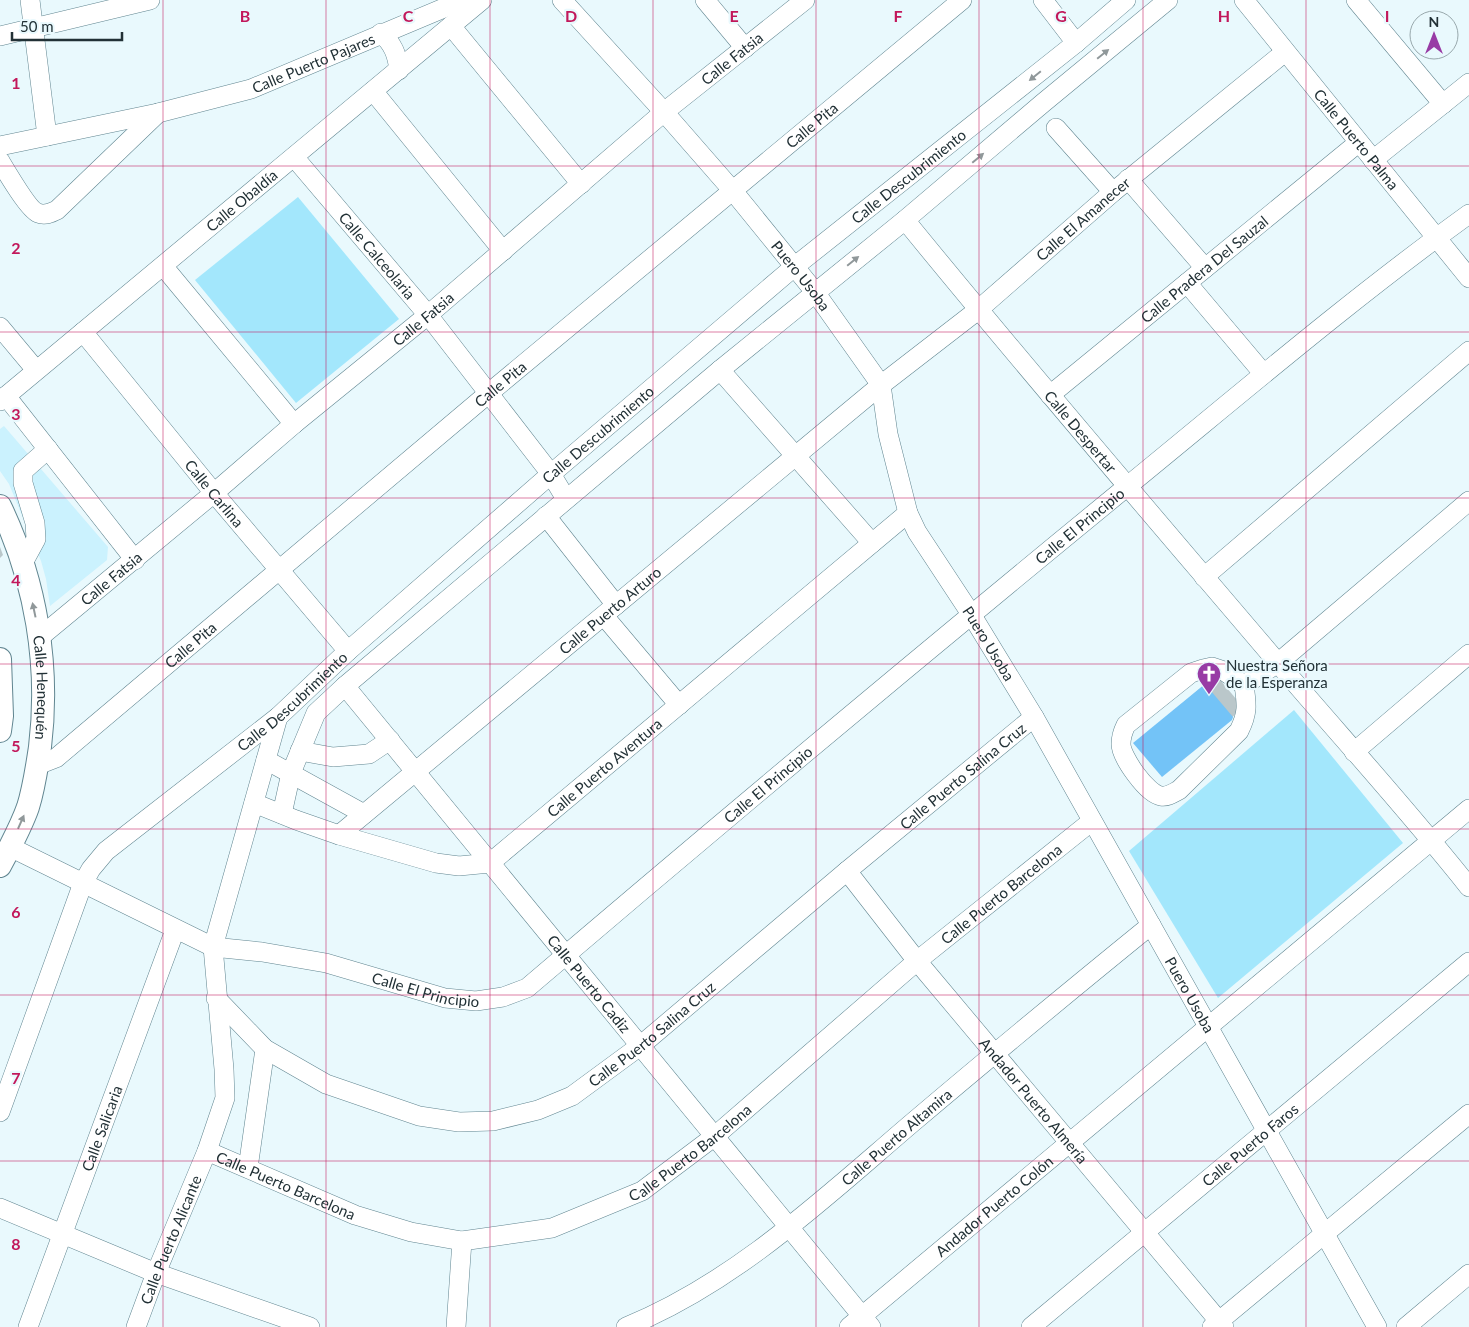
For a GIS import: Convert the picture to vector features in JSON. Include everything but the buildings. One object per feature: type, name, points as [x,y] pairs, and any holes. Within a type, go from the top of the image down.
[{"type":"main road","name":"Calle Henequén","points":[[0,506],[23,563],[40,637],[44,705],[38,765],[28,807],[5,856]]},
{"type":"main road","points":[[0,664],[2,716],[0,731]]},
{"type":"street","points":[[30,0],[46,136]]},
{"type":"street","points":[[0,36],[150,0]]},
{"type":"street","name":"Calle Puerto Pajares","points":[[0,146],[158,114],[251,88],[463,0]]},
{"type":"street","name":"Calle Obaldía","points":[[3,399],[482,0]]},
{"type":"street","name":"Puero Usoba","points":[[562,0],[733,191],[815,292],[881,385],[888,434],[908,513],[931,555],[971,614],[1034,717],[1377,1327]]},
{"type":"street","points":[[706,0],[745,48]]},
{"type":"street","name":"Calle Fatsia","points":[[40,637],[135,560],[294,424],[428,315],[664,112],[805,0]]},
{"type":"street","name":"Calle Pita","points":[[38,765],[56,758],[489,393],[962,0]]},
{"type":"street","points":[[1043,0],[1076,42]]},
{"type":"street","name":"Calle Descubrimiento","points":[[0,1112],[83,883],[91,869],[106,851],[278,716],[348,651],[551,474],[794,267],[1126,0]]},
{"type":"street","name":"Calle Descubrimiento","points":[[282,814],[291,774],[316,713],[345,686],[720,370],[905,220],[1168,0]]},
{"type":"street","name":"Calle Puerto Palma","points":[[1244,0],[1469,278]]},
{"type":"street","points":[[1356,0],[1443,104]]},
{"type":"street","points":[[451,26],[581,184]]},
{"type":"street","points":[[380,33],[389,40],[394,48],[398,70]]},
{"type":"street","name":"Calle El Amanecer","points":[[881,385],[978,310],[1112,192],[1285,52]]},
{"type":"street","points":[[1373,160],[1469,83]]},
{"type":"street","points":[[373,92],[502,251]]},
{"type":"street","name":"Calle Puerto Pajares","points":[[0,161],[33,211],[44,215],[57,210],[158,114]]},
{"type":"street","points":[[1056,128],[1112,192]]},
{"type":"street","name":"Calle Pradera Del Sauzal","points":[[1050,395],[1358,143]]},
{"type":"street","name":"Calle Calceolaria","points":[[294,158],[428,315],[551,474],[566,499]]},
{"type":"street","points":[[1128,180],[1205,268]]},
{"type":"street","name":"Calle El Principio","points":[[5,856],[83,883],[175,930],[213,947],[262,952],[326,963],[445,998],[476,1001],[503,996],[527,988],[971,614],[1263,373],[1436,237],[1469,214]]},
{"type":"street","name":"Calle Despertar","points":[[905,220],[978,310],[1204,577],[1432,841],[1469,887]]},
{"type":"street","points":[[163,266],[294,424]]},
{"type":"street","points":[[1187,283],[1263,373]]},
{"type":"street","points":[[0,328],[36,370]]},
{"type":"street","name":"Calle Carlina","points":[[83,332],[214,493],[348,651]]},
{"type":"street","points":[[1204,577],[1469,351]]},
{"type":"street","points":[[720,370],[872,543]]},
{"type":"street","name":"Calle Puerto Arturo","points":[[339,835],[881,385]]},
{"type":"street","points":[[3,399],[48,449],[135,560]]},
{"type":"street","points":[[23,563],[36,539],[35,523],[23,483],[23,472],[48,449]]},
{"type":"street","points":[[1244,685],[1278,663],[1469,502]]},
{"type":"street","name":"Calle Puerto Aventura","points":[[490,863],[908,513]]},
{"type":"street","points":[[546,516],[610,611],[679,705]]},
{"type":"street","points":[[1354,752],[1469,654]]},
{"type":"street","points":[[1212,667],[1224,671],[1244,685],[1248,709],[1238,731],[1179,790],[1170,795],[1160,796],[1151,792],[1137,776],[1123,754],[1121,745],[1122,734],[1126,725],[1191,674],[1202,669],[1212,667]]},
{"type":"street","name":"Calle Puerto Cadiz","points":[[345,686],[790,1227],[861,1324]]},
{"type":"street","name":"Calle Puerto Alicante","points":[[136,1327],[156,1273],[208,1151],[225,1098],[213,947],[278,716]]},
{"type":"street","name":"Calle Puerto Salina Cruz","points":[[216,998],[265,1049],[326,1084],[419,1116],[459,1122],[493,1121],[538,1110],[572,1096],[640,1046],[847,871],[1034,717]]},
{"type":"street","points":[[300,752],[333,757],[369,754],[390,740]]},
{"type":"street","points":[[266,760],[364,814]]},
{"type":"street","points":[[254,803],[339,835],[436,864],[459,866],[490,863]]},
{"type":"street","points":[[1432,841],[1469,809]]},
{"type":"street","name":"Calle Puerto Barcelona","points":[[208,1151],[355,1215],[411,1232],[462,1241],[552,1228],[642,1191],[715,1136],[917,961],[1092,821]]},
{"type":"street","name":"Andador Puerto Colón","points":[[861,1324],[1070,1142],[1432,841]]},
{"type":"street","name":"Andador Puerto Almería","points":[[847,871],[917,961],[1145,1232],[1219,1325]]},
{"type":"street","name":"Calle Puerto Altamira","points":[[626,1327],[653,1316],[701,1289],[790,1227],[995,1052],[1151,925]]},
{"type":"street","name":"Calle Salicaria","points":[[28,1327],[175,930]]},
{"type":"street","name":"Calle Puerto Faros","points":[[1031,1327],[1469,962]]},
{"type":"street","points":[[248,1168],[265,1049]]},
{"type":"street","points":[[1219,1325],[1469,1114]]},
{"type":"street","points":[[0,1208],[156,1273],[310,1327]]},
{"type":"street","points":[[456,1327],[462,1241]]},
{"type":"street","points":[[1406,1327],[1469,1274]]},
{"type":"shaded area","points":[[298,197],[399,319],[296,403],[195,280]]},
{"type":"shaded area","points":[[4,426],[108,547],[107,560],[50,606],[41,561],[9,484],[0,471],[0,429]]},
{"type":"shaded area","points":[[1294,710],[1403,843],[1218,998],[1129,851]]},
{"type":"place","name":"Nuestra Señora de la Esperanza","points":[[1209,695]]}]
